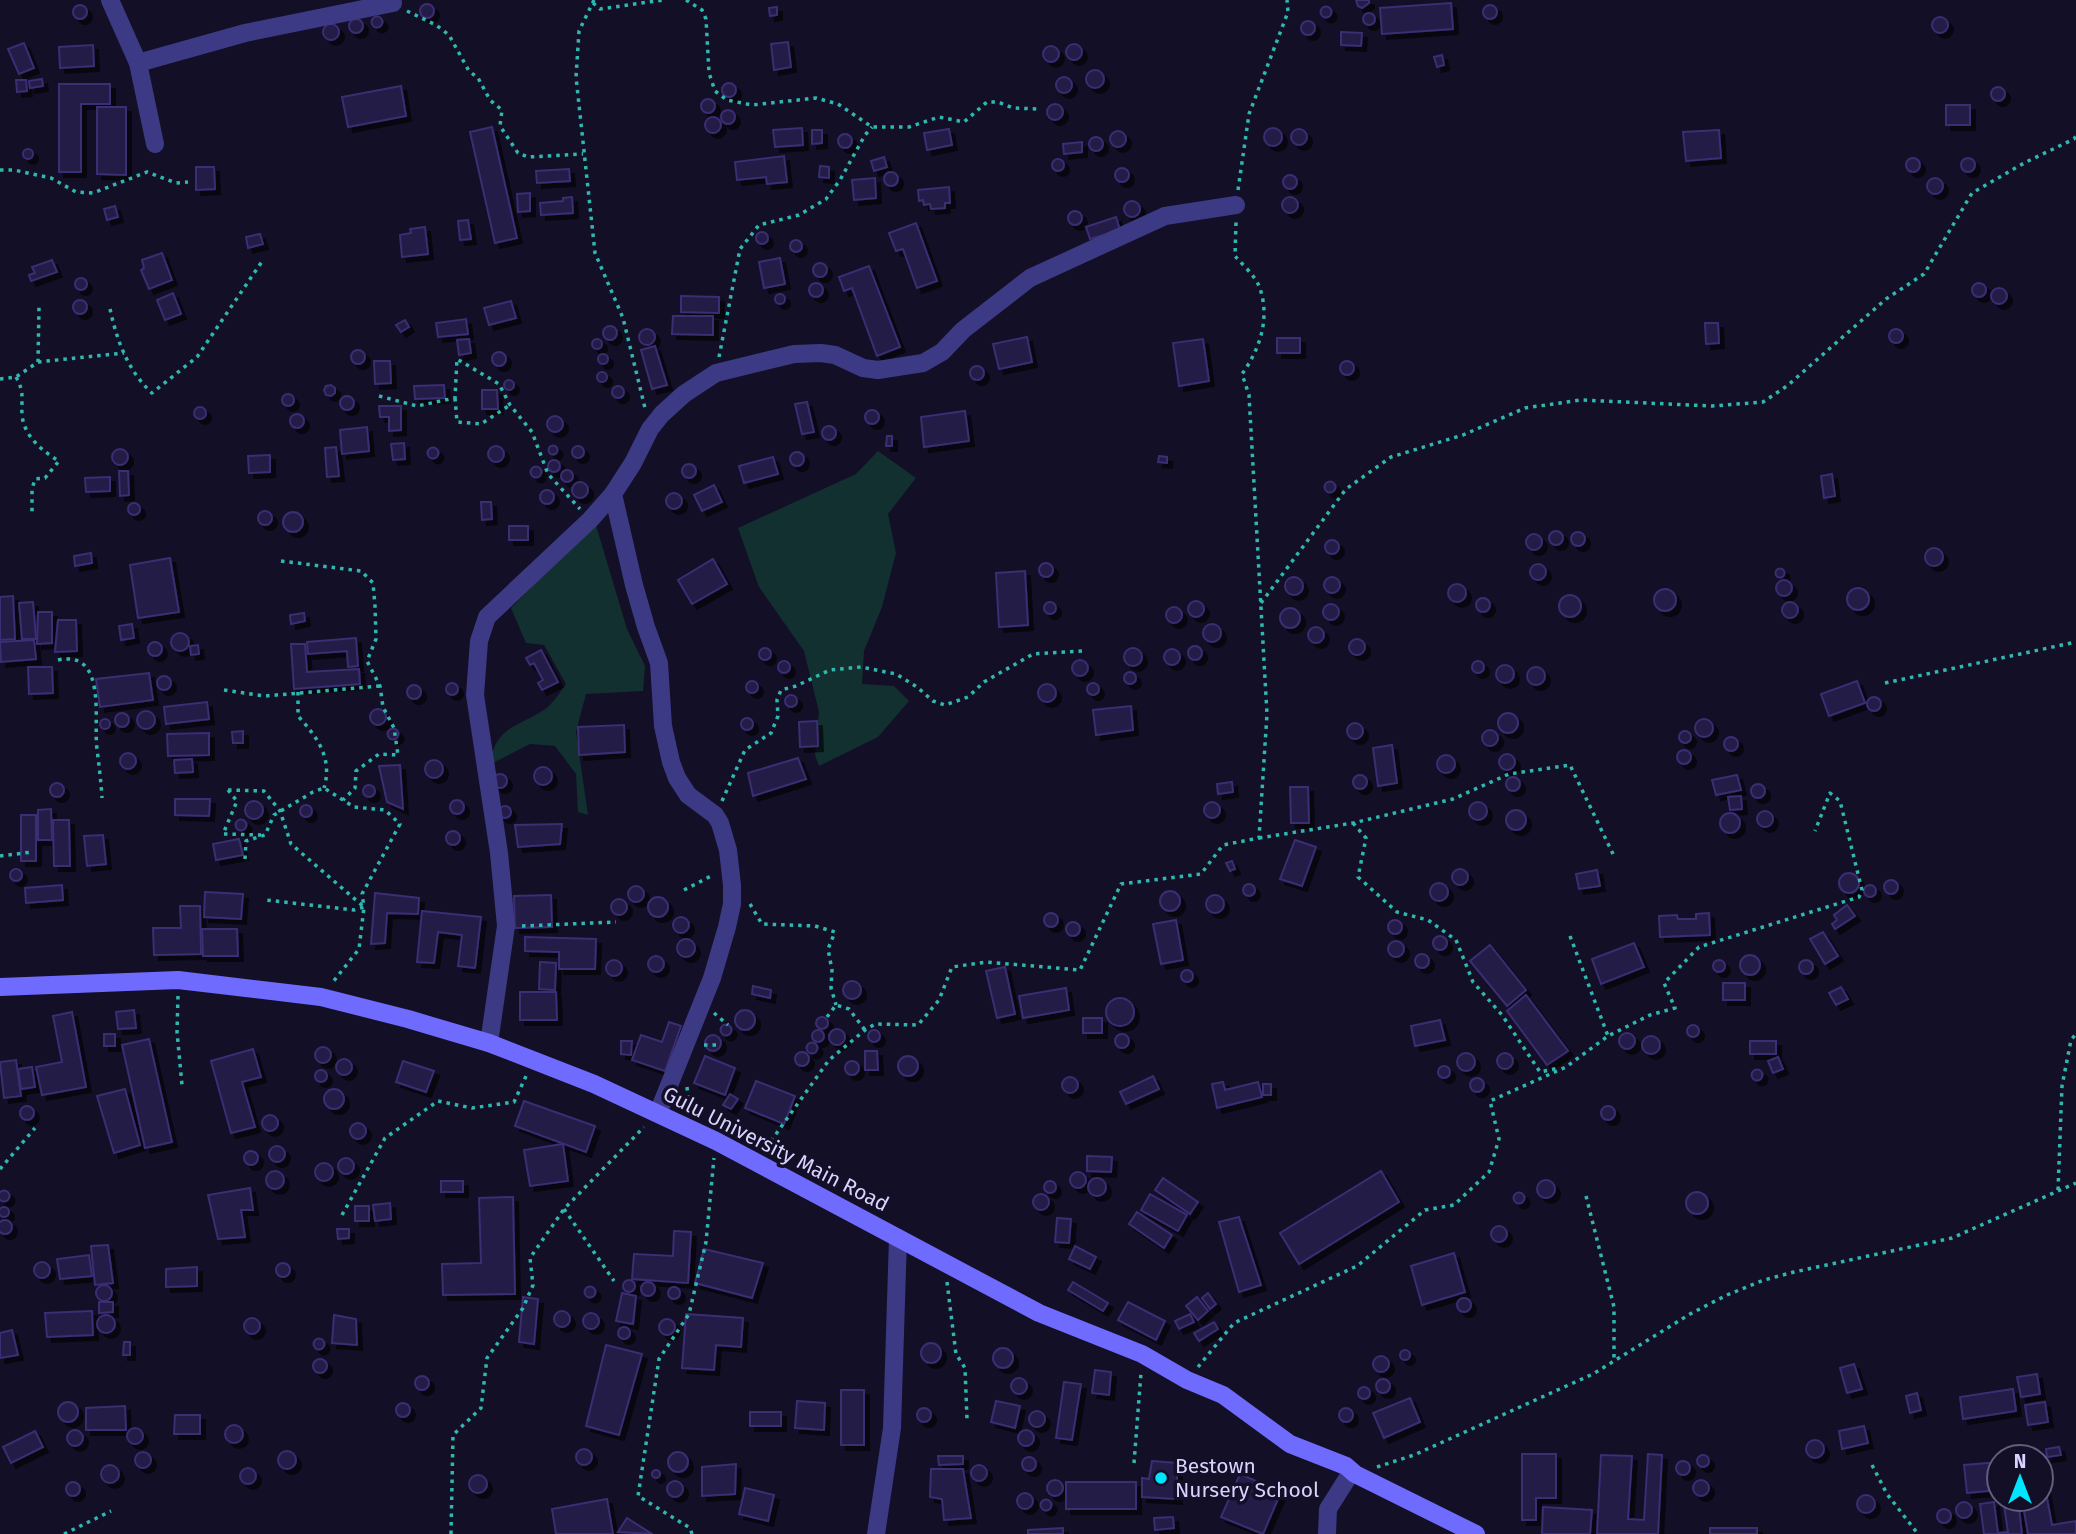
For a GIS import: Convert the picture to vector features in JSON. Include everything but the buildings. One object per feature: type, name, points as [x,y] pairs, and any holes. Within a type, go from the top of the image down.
[{"type":"street","points":[[110,0],[138,63],[155,144]]},
{"type":"street","points":[[138,63],[246,33],[393,3]]},
{"type":"street","points":[[489,1043],[506,926],[499,853],[475,695],[479,641],[487,617],[590,520],[613,494],[650,429],[662,414],[684,394],[716,373],[794,354],[835,355],[863,368],[878,370],[923,363],[942,352],[963,330],[1030,278],[1165,216],[1236,205]]},
{"type":"street","points":[[613,494],[634,585],[659,663],[663,726],[671,762],[688,795],[715,815],[724,833],[730,868],[732,904],[727,927],[712,978],[658,1113]]},
{"type":"street","name":"Gulu University Main Road","points":[[0,986],[178,980],[321,997],[408,1019],[533,1059],[716,1141],[1039,1313],[1142,1354],[1187,1380],[1223,1395],[1290,1444],[1346,1466],[1476,1534]]},
{"type":"street","points":[[876,1534],[892,1428],[898,1238]]},
{"type":"street","points":[[1327,1534],[1328,1509],[1354,1472]]},
{"type":"path","points":[[650,429],[623,318],[595,253],[576,77],[579,31],[593,1],[600,9],[663,0]]},
{"type":"path","points":[[686,0],[702,10],[706,19],[709,73],[715,91],[727,100],[752,105],[816,98],[838,104],[872,127],[909,127],[939,117],[964,122],[987,102],[998,102],[1013,108],[1038,109]]},
{"type":"path","points":[[1259,838],[1267,714],[1249,396],[1242,374],[1253,359],[1265,324],[1259,285],[1235,256],[1236,205],[1249,114],[1288,12],[1287,0]]},
{"type":"path","points":[[393,3],[436,25],[449,35],[469,71],[478,78],[490,100],[502,110],[500,126],[518,153],[528,157],[583,154]]},
{"type":"path","points":[[716,373],[740,249],[760,225],[799,215],[826,198],[872,127]]},
{"type":"path","points":[[1260,605],[1346,489],[1391,457],[1463,435],[1525,408],[1581,400],[1712,406],[1763,402],[1787,386],[1886,299],[1924,274],[1972,193],[2076,136]]},
{"type":"path","points":[[0,170],[14,170],[51,178],[76,192],[93,193],[147,172],[176,183],[187,182]]},
{"type":"path","points":[[110,309],[124,354],[138,380],[152,393],[197,357],[263,260]]},
{"type":"path","points":[[38,362],[39,307]]},
{"type":"path","points":[[0,379],[16,377],[38,362],[124,354]]},
{"type":"path","points":[[510,405],[481,424],[457,422],[457,359],[499,384],[510,405],[532,432],[548,474],[590,520]]},
{"type":"path","points":[[16,377],[23,390],[22,416],[26,430],[43,451],[59,461],[45,478],[35,479],[32,489],[32,513]]},
{"type":"path","points":[[379,396],[417,406],[455,398]]},
{"type":"path","points":[[281,561],[361,571],[373,583],[376,639],[367,661],[380,686],[383,707],[394,728],[398,755],[379,754],[356,771],[355,788],[343,800]]},
{"type":"path","points":[[1885,683],[2076,642]]},
{"type":"path","points":[[715,815],[745,750],[771,733],[778,716],[777,700],[781,690],[830,670],[861,667],[896,674],[933,701],[945,705],[968,696],[984,682],[1033,654],[1084,651]]},
{"type":"path","points":[[58,660],[68,658],[81,662],[89,671],[97,701],[97,749],[102,798]]},
{"type":"path","points":[[224,690],[265,696],[380,686]]},
{"type":"path","points":[[298,692],[298,716],[315,734],[323,750],[327,776],[324,788]]},
{"type":"path","points":[[754,1163],[829,1060],[875,1024],[919,1024],[939,1000],[952,967],[986,962],[1080,970],[1121,884],[1201,874],[1223,845],[1353,823],[1453,799],[1509,774],[1570,765],[1613,854]]},
{"type":"path","points":[[321,997],[359,949],[364,907],[362,894],[400,824],[385,810],[354,807],[324,788]]},
{"type":"path","points":[[246,859],[246,841],[265,835],[274,815],[324,788]]},
{"type":"path","points":[[265,835],[223,834],[237,802],[228,790],[264,791],[280,811],[291,844],[364,907]]},
{"type":"path","points":[[1187,1380],[1234,1323],[1357,1266],[1424,1210],[1454,1205],[1489,1172],[1499,1139],[1490,1101],[1566,1067],[1608,1036],[1650,1015],[1675,1008],[1664,983],[1699,947],[1859,897],[1862,890],[1840,801],[1830,793],[1815,831]]},
{"type":"path","points":[[1353,823],[1366,838],[1358,877],[1397,912],[1428,920],[1456,940],[1474,982],[1502,1015],[1540,1072],[1566,1067]]},
{"type":"path","points":[[0,856],[32,852]]},
{"type":"path","points":[[684,890],[730,868]]},
{"type":"path","points":[[266,900],[354,910],[364,907]]},
{"type":"path","points":[[749,902],[762,924],[815,926],[835,932],[828,949],[832,970],[831,988],[836,1005]]},
{"type":"path","points":[[506,926],[616,922]]},
{"type":"path","points":[[1570,936],[1608,1036]]},
{"type":"path","points":[[178,980],[177,1032],[182,1085]]},
{"type":"path","points":[[836,1005],[849,1009],[865,1030]]},
{"type":"path","points":[[827,1017],[836,1005]]},
{"type":"path","points":[[2058,1190],[2062,1086],[2071,1040],[2076,1034]]},
{"type":"path","points":[[342,1215],[385,1138],[438,1101],[472,1108],[514,1102],[533,1059]]},
{"type":"path","points":[[451,1534],[453,1435],[481,1408],[486,1358],[523,1308],[533,1285],[530,1258],[564,1209],[658,1113]]},
{"type":"path","points":[[0,1169],[35,1128]]},
{"type":"path","points":[[692,1534],[690,1528],[638,1496],[659,1359],[689,1314],[706,1241],[716,1141]]},
{"type":"path","points":[[1354,1472],[1414,1455],[1593,1374],[1690,1314],[1764,1280],[1952,1238],[2076,1183]]},
{"type":"path","points":[[1586,1196],[1614,1307],[1614,1362]]},
{"type":"path","points":[[564,1209],[614,1281]]},
{"type":"path","points":[[945,1263],[956,1354],[965,1368],[967,1419]]},
{"type":"path","points":[[1134,1463],[1142,1354]]},
{"type":"path","points":[[1872,1465],[1887,1494],[1918,1534]]},
{"type":"path","points":[[64,1534],[111,1511]]},
{"type":"green space","points":[[878,451],[916,478],[888,514],[896,553],[882,607],[864,651],[862,684],[894,686],[909,701],[878,737],[819,766],[815,755],[819,712],[804,651],[759,587],[738,528],[856,474]]},
{"type":"green space","points":[[595,522],[627,629],[645,666],[643,691],[586,694],[576,732],[588,815],[578,812],[576,774],[555,746],[530,744],[491,764],[493,751],[504,733],[549,706],[566,684],[544,645],[526,643],[511,608]]},
{"type":"place","name":"Bestown Nursery School","points":[[1161,1478]]}]
